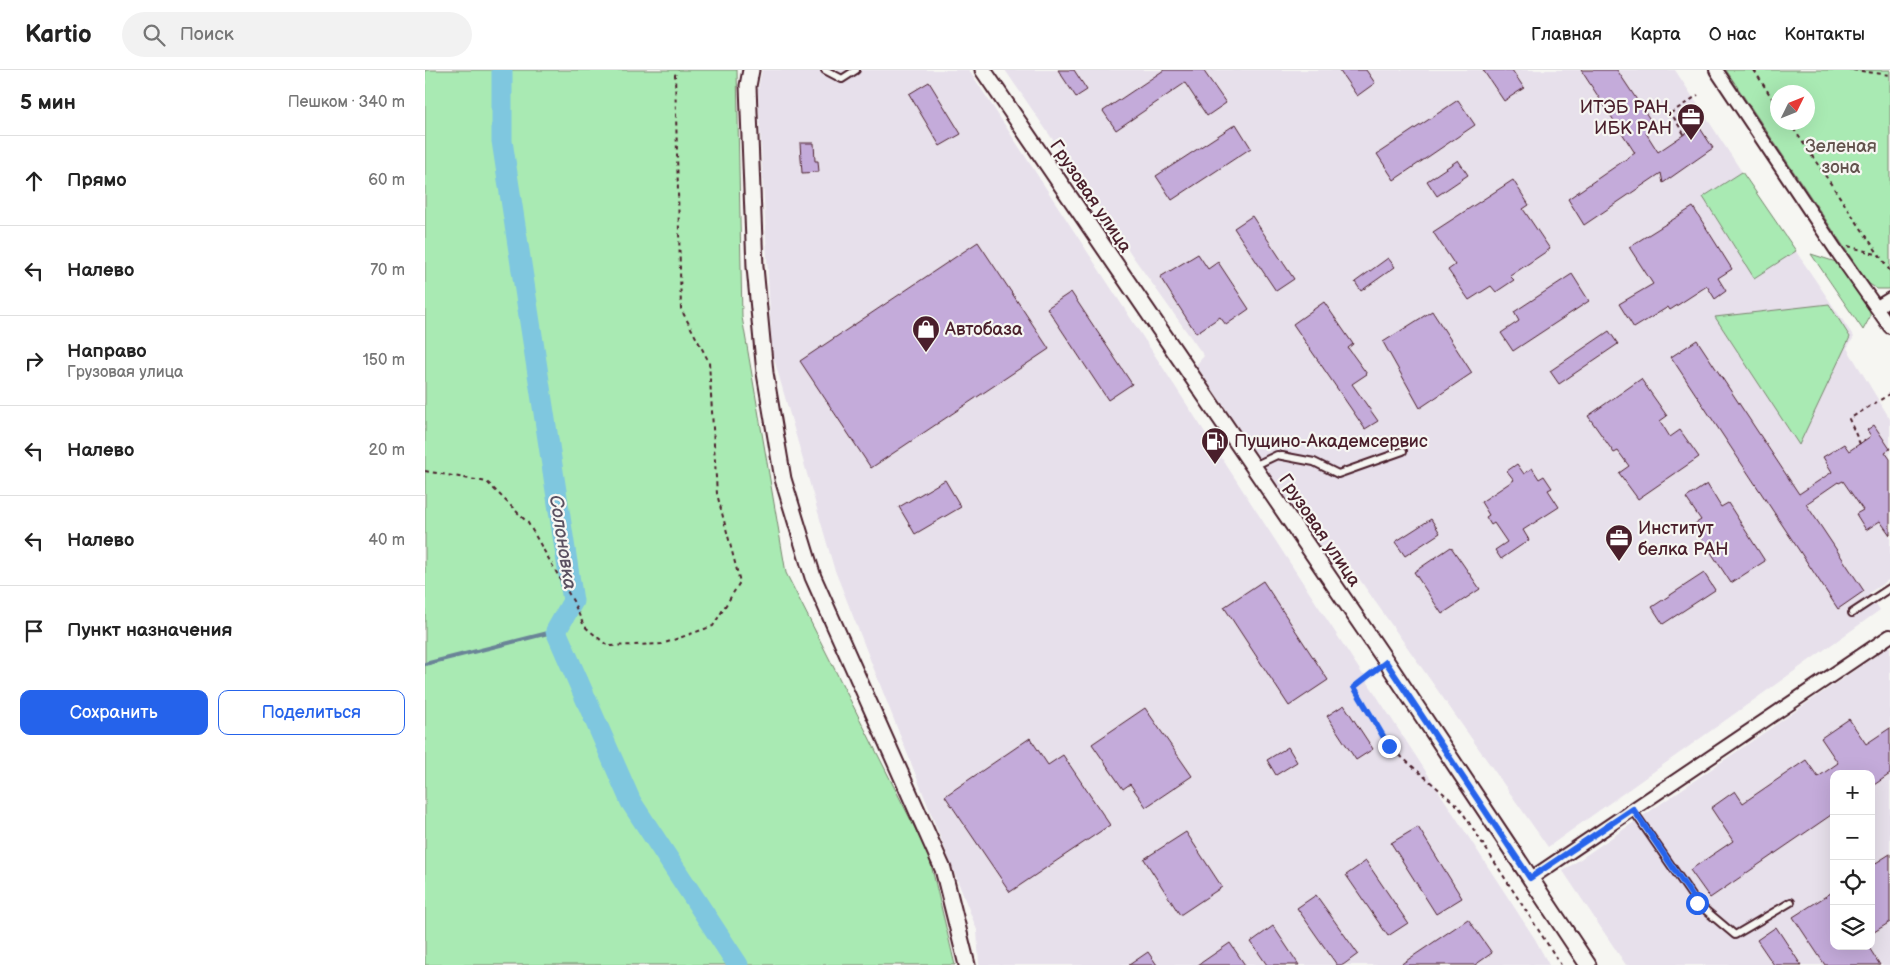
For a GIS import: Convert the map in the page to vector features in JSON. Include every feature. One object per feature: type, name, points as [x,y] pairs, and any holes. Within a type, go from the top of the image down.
[{"type":"street","points":[[751,70],[747,86],[755,267],[765,373],[783,478],[813,577],[943,869],[967,965]]},
{"type":"street","name":"Грузовая улица","points":[[983,70],[1386,662],[1588,965]]},
{"type":"street","points":[[1716,70],[1838,253],[1890,327]]},
{"type":"street","points":[[1877,307],[1890,298]]},
{"type":"street","points":[[1530,878],[1890,636]]},
{"type":"lane","points":[[825,70],[842,79],[856,70]]},
{"type":"lane","points":[[1253,466],[1277,455],[1314,462],[1338,474],[1403,451]]},
{"type":"lane","points":[[1852,613],[1890,588]]},
{"type":"lane","points":[[1633,809],[1697,903],[1735,934],[1791,902]]},
{"type":"path","points":[[425,471],[487,482],[528,523],[573,601],[584,626],[608,646],[662,644],[713,626],[740,582],[717,494],[709,362],[681,309],[675,75],[678,70]]},
{"type":"path","points":[[1754,70],[1770,95]]},
{"type":"path","points":[[1853,70],[1890,75]]},
{"type":"path","points":[[1684,134],[1671,113],[1698,95]]},
{"type":"path","points":[[1794,130],[1890,271]]},
{"type":"path","points":[[1848,246],[1879,255]]},
{"type":"path","points":[[1860,444],[1849,419],[1890,394]]},
{"type":"path","points":[[1386,662],[1354,687],[1389,746],[1459,808],[1561,965]]},
{"type":"shaded area","points":[[762,70],[969,70],[1535,939],[1549,965],[979,965],[977,930],[834,568],[772,352],[758,89]]},
{"type":"shaded area","points":[[1005,70],[1675,70],[1854,337],[1847,348],[1890,419],[1890,579],[1869,593],[1880,610],[1548,847],[1336,546],[1319,546],[1196,365],[1204,356],[1136,261]]},
{"type":"shaded area","points":[[1890,646],[1890,965],[1626,965],[1563,871]]},
{"type":"green space","points":[[425,70],[737,70],[742,317],[786,573],[929,856],[955,965],[425,965]]},
{"type":"green space","name":"Зеленая зона","points":[[1726,70],[1890,70],[1890,289],[1877,289],[1868,283]]},
{"type":"green space","points":[[1742,172],[1796,251],[1754,278],[1703,197]]},
{"type":"green space","points":[[1811,254],[1836,262],[1870,311],[1870,317],[1863,330]]},
{"type":"green space","points":[[1829,304],[1850,337],[1799,445],[1715,317]]},
{"type":"building","points":[[1058,70],[1074,70],[1087,90],[1076,97]]},
{"type":"building","points":[[1164,70],[1203,70],[1226,103],[1207,116],[1185,83],[1116,130],[1103,111]]},
{"type":"building","points":[[1339,70],[1366,70],[1375,83],[1357,96]]},
{"type":"building","points":[[1483,70],[1512,70],[1524,88],[1504,101]]},
{"type":"building","name":"ИТЭБ РАН, ИБК РАН","points":[[1581,70],[1617,70],[1655,127],[1646,133],[1658,152],[1698,125],[1713,148],[1663,183],[1661,173],[1584,225],[1568,199],[1635,153]]},
{"type":"building","points":[[929,82],[961,134],[940,146],[909,94]]},
{"type":"building","points":[[1458,100],[1475,125],[1394,180],[1377,154]]},
{"type":"building","points":[[1236,124],[1251,148],[1172,200],[1156,176]]},
{"type":"building","points":[[800,143],[814,143],[815,161],[818,161],[819,172],[802,173]]},
{"type":"building","points":[[1458,160],[1468,175],[1437,196],[1427,181]]},
{"type":"building","points":[[1513,180],[1529,205],[1523,209],[1550,249],[1510,276],[1514,280],[1496,292],[1491,286],[1469,300],[1448,270],[1455,265],[1433,232]]},
{"type":"building","points":[[1693,207],[1732,269],[1718,278],[1726,291],[1715,299],[1707,286],[1670,310],[1668,307],[1634,328],[1619,304],[1653,284],[1629,247]]},
{"type":"building","points":[[1252,216],[1294,279],[1276,291],[1234,228]]},
{"type":"building","points":[[978,242],[1049,349],[871,468],[800,361]]},
{"type":"building","points":[[1198,254],[1208,269],[1218,262],[1249,309],[1226,325],[1220,317],[1196,333],[1160,277]]},
{"type":"building","points":[[1388,258],[1395,267],[1361,291],[1355,282]]},
{"type":"building","points":[[1572,274],[1589,301],[1513,351],[1501,333],[1519,321],[1514,312]]},
{"type":"building","points":[[1071,292],[1132,384],[1108,400],[1047,308]]},
{"type":"building","points":[[1324,302],[1353,344],[1348,348],[1367,374],[1352,384],[1378,421],[1365,429],[1293,324]]},
{"type":"building","points":[[1432,311],[1472,373],[1420,408],[1383,342]]},
{"type":"building","points":[[1609,331],[1618,344],[1559,384],[1550,371]]},
{"type":"building","name":"Институт белка РАН","points":[[1697,340],[1799,494],[1832,472],[1823,457],[1844,444],[1849,451],[1871,436],[1867,430],[1874,425],[1890,449],[1885,452],[1890,459],[1890,535],[1880,521],[1866,530],[1856,514],[1863,510],[1843,481],[1838,482],[1806,504],[1864,591],[1838,609],[1671,357]]},
{"type":"building","points":[[1641,379],[1667,416],[1660,421],[1670,437],[1680,430],[1699,457],[1638,499],[1619,473],[1629,466],[1618,451],[1614,453],[1588,416]]},
{"type":"building","points":[[1517,464],[1524,474],[1532,468],[1539,479],[1544,476],[1552,488],[1548,490],[1559,507],[1523,530],[1529,540],[1501,559],[1495,550],[1507,542],[1494,523],[1491,525],[1486,517],[1489,515],[1481,502],[1514,480],[1507,471]]},
{"type":"building","points":[[945,480],[961,507],[915,534],[899,507]]},
{"type":"building","points":[[1707,484],[1721,507],[1728,503],[1765,561],[1731,583],[1693,525],[1701,520],[1686,498]]},
{"type":"building","points":[[1431,519],[1440,533],[1405,556],[1395,542]]},
{"type":"building","points":[[1451,547],[1480,589],[1442,614],[1414,572]]},
{"type":"building","points":[[1704,573],[1715,590],[1663,624],[1652,607]]},
{"type":"building","points":[[1263,581],[1328,680],[1289,706],[1224,607]]},
{"type":"building","points":[[1344,705],[1373,749],[1356,760],[1327,716]]},
{"type":"building","points":[[1145,708],[1192,776],[1146,807],[1130,784],[1123,789],[1092,744]]},
{"type":"building","points":[[1849,719],[1866,744],[1890,728],[1890,774],[1875,784],[1875,770],[1830,770],[1830,816],[1710,898],[1690,870],[1733,841],[1711,808],[1735,791],[1743,803],[1806,760],[1818,777],[1838,763],[1821,738]]},
{"type":"building","points":[[1030,738],[1048,765],[1063,755],[1110,825],[1010,892],[945,796]]},
{"type":"building","points":[[1288,747],[1297,762],[1276,775],[1267,760]]},
{"type":"building","points":[[1418,827],[1462,898],[1436,914],[1391,843]]},
{"type":"building","points":[[1186,832],[1222,887],[1180,915],[1144,859]]},
{"type":"building","points":[[1890,854],[1890,922],[1875,931],[1875,905],[1875,863]]},
{"type":"building","points":[[1366,861],[1408,923],[1388,936],[1346,875]]},
{"type":"building","points":[[1830,894],[1830,950],[1871,950],[1880,965],[1825,965],[1793,917]]},
{"type":"building","points":[[1316,895],[1358,954],[1343,965],[1337,965],[1297,908]]},
{"type":"building","points":[[1468,919],[1492,953],[1475,965],[1400,965]]},
{"type":"building","points":[[1273,926],[1299,965],[1267,965],[1251,942]]},
{"type":"building","points":[[1776,927],[1801,965],[1774,965],[1757,940]]},
{"type":"building","points":[[1230,943],[1245,965],[1198,965]]},
{"type":"building","points":[[1148,952],[1157,965],[1129,965]]},
{"type":"waterway","name":"Солоновка","points":[[502,70],[502,141],[573,601],[556,631],[631,802],[738,965]]},
{"type":"waterway","points":[[425,664],[556,631]]},
{"type":"place","name":"ИТЭБ РАН, ИБК РАН","points":[[1691,141]]},
{"type":"place","name":"Автобаза","points":[[926,353]]},
{"type":"place","name":"Пущино-Академсервис","points":[[1215,465]]},
{"type":"place","name":"Институт белка РАН","points":[[1619,562]]},
{"type":"route","points":[[1389,746],[1354,687],[1386,662],[1530,878],[1633,809],[1697,903]]}]
